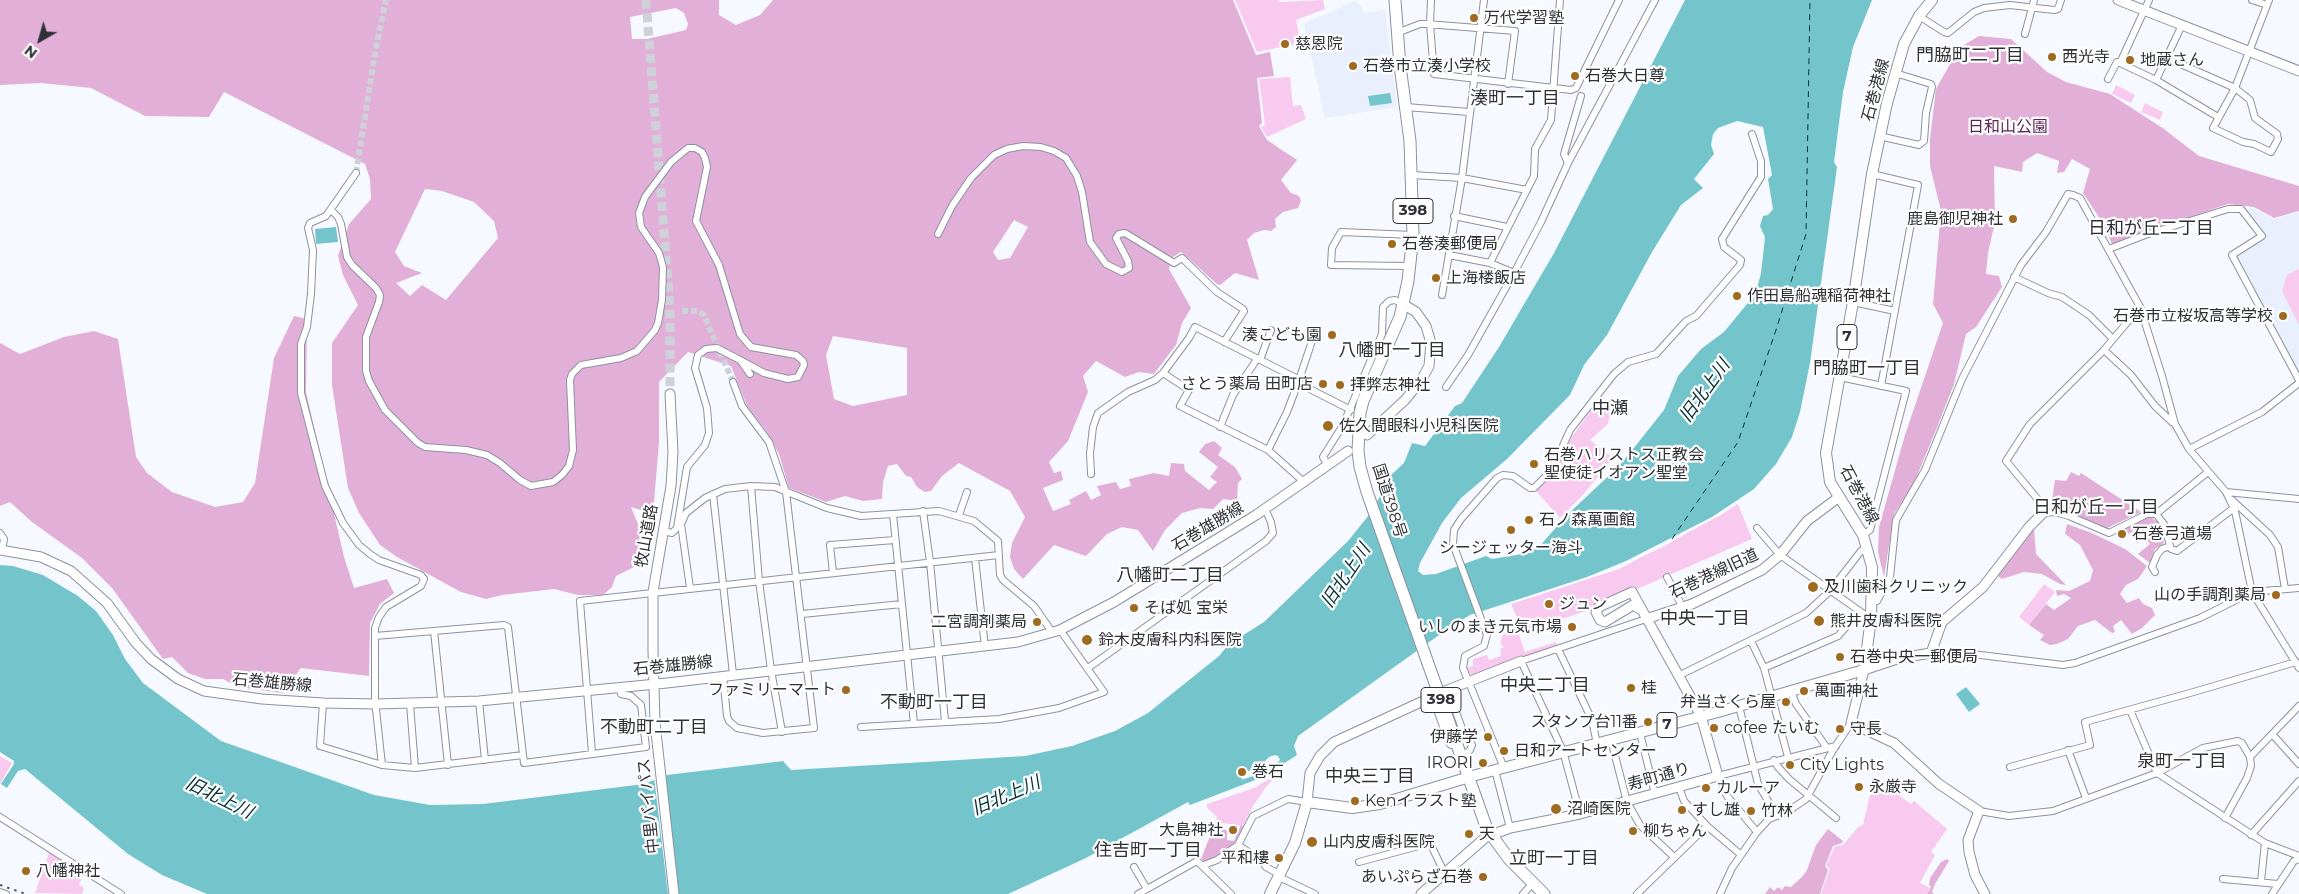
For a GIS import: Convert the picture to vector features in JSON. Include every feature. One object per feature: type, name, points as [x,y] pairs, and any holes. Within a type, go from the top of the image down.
[{"type":"highway","name":"国道398号","points":[[1395,0],[1412,175],[1413,235],[1400,317],[1363,401],[1360,413],[1358,450],[1367,492],[1490,835],[1509,859],[1544,894]]},
{"type":"main road","name":"石巻港線","points":[[1864,670],[1871,619],[1872,566],[1863,535],[1838,497],[1827,472],[1826,453],[1853,302],[1879,136],[1904,44],[1920,16],[1932,0]]},
{"type":"main road","name":"7","points":[[1469,777],[1640,733],[1864,670]]},
{"type":"main road","points":[[1270,894],[1295,843],[1307,802],[1362,808],[1469,777]]},
{"type":"street","points":[[1431,0],[1430,24],[1434,74],[1571,90],[1576,88],[1619,0]]},
{"type":"street","points":[[1442,295],[1462,178],[1484,0]]},
{"type":"street","points":[[1490,263],[1534,176],[1535,148],[1551,120],[1555,89],[1560,0]]},
{"type":"street","points":[[1446,387],[1472,348],[1514,273],[1541,222],[1568,163],[1655,0]]},
{"type":"street","points":[[1981,0],[1984,8]]},
{"type":"street","points":[[2025,34],[2034,0]]},
{"type":"street","points":[[1920,16],[1944,32],[1948,32],[1974,12],[1984,8],[2010,5],[2056,10],[2062,0]]},
{"type":"street","points":[[2118,0],[2248,53],[2299,71]]},
{"type":"street","points":[[2120,63],[2149,0]]},
{"type":"street","points":[[2167,58],[2235,88],[2250,100],[2255,118],[2277,134],[2278,139],[2271,152],[2213,128],[2235,88],[2268,2],[2252,0]]},
{"type":"street","points":[[1397,33],[1420,24],[1481,27],[1514,31],[1508,84]]},
{"type":"street","points":[[2156,80],[2182,25]]},
{"type":"street","points":[[2108,79],[2117,62],[2120,63],[2156,80],[2218,117]]},
{"type":"street","points":[[1879,136],[1919,145],[1924,141],[1931,84],[1895,73]]},
{"type":"street","points":[[1568,163],[1564,154],[1581,96]]},
{"type":"street","points":[[1406,108],[1469,112]]},
{"type":"street","points":[[1510,828],[1499,769],[1469,680],[1463,668],[1463,661],[1469,653],[1481,648],[1486,642],[1487,635],[1457,556],[1453,537],[1456,525],[1497,478],[1503,475],[1513,476],[1526,486],[1534,488],[1553,468],[1570,430],[1623,365],[1656,354],[1686,321],[1696,316],[1740,265],[1741,260],[1724,246],[1722,239],[1761,177],[1760,161],[1752,134]]},
{"type":"street","points":[[938,234],[952,206],[972,178],[994,155],[1007,149],[1023,146],[1041,147],[1054,151],[1066,158],[1077,176],[1082,192],[1090,242],[1106,264],[1122,272],[1129,268],[1128,261],[1116,238],[1119,234],[1125,233],[1174,263],[1182,258],[1217,292],[1244,311],[1224,342]]},
{"type":"street","points":[[330,210],[338,217],[341,224],[347,257],[352,265],[376,288],[380,295],[366,337],[366,371],[369,381],[385,410],[418,443],[425,447],[466,450],[487,454],[520,480],[531,486],[553,482],[569,466],[573,450],[570,380],[572,374],[581,365],[621,358],[637,351],[654,330],[658,322],[662,300],[663,267],[659,253],[641,228],[639,212],[645,197],[672,162],[688,148],[696,148],[702,152],[706,158],[707,167],[696,221],[719,266],[740,334],[751,347],[796,356],[803,362],[804,369],[798,377],[788,380],[764,374],[716,348],[702,351],[696,360],[695,368],[707,408],[709,433],[705,445],[687,467],[676,528],[672,532],[663,531]]},
{"type":"street","points":[[356,173],[326,216],[310,223],[308,228],[313,250],[311,294],[306,327],[301,344],[301,393],[325,486],[343,523],[359,545],[370,554],[421,575],[424,578],[421,586],[386,607],[379,617],[376,636],[376,704],[382,766]]},
{"type":"street","points":[[1872,174],[1918,185],[1881,386]]},
{"type":"street","points":[[1412,175],[1462,178],[1527,190]]},
{"type":"street","points":[[1871,600],[1877,601],[1890,577],[1896,520],[1925,470],[1962,380],[2014,277],[2046,232],[2068,194],[2080,198],[2140,307],[2175,424],[2189,449],[2208,472],[2270,535],[2278,547],[2285,589]]},
{"type":"street","points":[[2109,249],[2228,209],[2241,209],[2262,236],[2232,255],[2299,382],[2262,412],[2189,449]]},
{"type":"street","points":[[1454,216],[1508,227]]},
{"type":"street","points":[[1409,266],[1331,265],[1332,248],[1341,232],[1413,235]]},
{"type":"street","points":[[1449,255],[1490,263],[1514,273]]},
{"type":"street","points":[[2014,277],[2048,293],[2062,297],[2089,315],[2113,340]]},
{"type":"street","points":[[1328,466],[1323,457],[1351,410],[1382,334],[1383,307],[1389,301],[1395,300],[1416,312],[1426,326],[1431,343],[1429,366],[1404,400],[1367,435]]},
{"type":"street","points":[[1853,302],[1895,311]]},
{"type":"street","points":[[2043,513],[2040,502],[2006,460],[2030,424],[2043,409],[2104,350],[2140,307]]},
{"type":"street","points":[[1091,474],[1090,452],[1093,427],[1098,412],[1128,392],[1155,380],[1163,373],[1195,327],[1351,410]]},
{"type":"street","points":[[1220,427],[1233,395],[1259,360],[1271,330]]},
{"type":"street","points":[[1268,450],[1288,412],[1314,335]]},
{"type":"street","points":[[2104,350],[2131,375],[2155,406],[2175,424]]},
{"type":"street","points":[[740,360],[750,374]]},
{"type":"street","points":[[1163,373],[1189,390],[1180,406],[1268,450],[1305,483]]},
{"type":"street","points":[[1840,377],[1906,391],[1906,397],[1870,530],[1863,535]]},
{"type":"street","points":[[722,676],[727,716],[733,726],[762,733],[814,728],[802,614],[786,492],[769,442],[742,406],[732,382]]},
{"type":"street","name":"牧山道路","points":[[654,684],[653,592],[671,486],[673,452],[670,394]]},
{"type":"street","name":"石巻雄勝線","points":[[1,550],[41,557],[71,571],[102,598],[136,643],[151,659],[168,673],[190,686],[204,691],[234,696],[323,703],[410,704],[479,701],[654,684],[1018,642],[1056,631],[1114,602],[1265,509],[1305,483],[1348,451]]},
{"type":"street","points":[[1931,652],[1942,622],[1983,587],[2029,527],[2043,513],[2055,512],[2069,516],[2108,533],[2147,514],[2156,514],[2208,472]]},
{"type":"street","points":[[751,486],[759,580],[771,670],[782,732]]},
{"type":"street","points":[[690,588],[681,524],[686,513],[713,494],[725,489],[751,486],[775,487],[827,508],[861,516],[923,511],[939,511],[959,515],[974,521],[995,537],[999,555],[1000,575],[1003,580],[1034,606],[1088,668],[1104,692],[1058,708],[999,719],[861,727]]},
{"type":"street","points":[[959,515],[967,492]]},
{"type":"street","points":[[713,494],[733,674]]},
{"type":"street","points":[[2228,494],[2299,499]]},
{"type":"street","points":[[2010,767],[2090,745],[2085,722],[2298,665],[2252,592],[2234,508],[2228,494]]},
{"type":"street","name":"石巻港線旧道","points":[[1521,661],[1683,608],[1747,579],[1762,570],[1780,554],[1807,521],[1838,497]]},
{"type":"street","points":[[2156,514],[2164,524],[2171,549],[2177,551],[2234,508]]},
{"type":"street","points":[[1088,668],[1266,541],[1273,533],[1271,522],[1265,509]]},
{"type":"street","points":[[923,511],[940,652],[945,722]]},
{"type":"street","points":[[893,514],[914,724]]},
{"type":"street","points":[[1757,528],[1780,554],[1858,612],[1871,619]]},
{"type":"street","points":[[0,532],[4,539],[1,550]]},
{"type":"street","points":[[833,573],[830,546],[895,540]]},
{"type":"street","points":[[2155,572],[2152,567],[2157,555],[2162,548],[2170,546]]},
{"type":"street","points":[[1678,676],[1806,613],[1830,591],[1856,557],[1868,548]]},
{"type":"street","points":[[592,753],[580,601],[999,555]]},
{"type":"street","points":[[975,558],[985,647]]},
{"type":"street","points":[[1667,577],[1683,608]]},
{"type":"street","points":[[1720,894],[1740,854],[1757,832],[1769,820],[1787,812],[1808,796],[1836,746],[1851,724],[1864,670],[1900,658],[1931,652],[1972,654],[2063,664],[2075,663],[2200,618],[2252,592],[2299,588]]},
{"type":"street","points":[[1640,609],[1634,605],[1605,622],[1600,620],[1596,612],[1599,607],[1632,592],[1701,716],[1718,776],[1727,796],[1757,832]]},
{"type":"street","points":[[802,614],[902,604]]},
{"type":"street","points":[[1764,668],[1838,636],[1858,612]]},
{"type":"street","points":[[376,636],[504,625],[508,627],[524,762],[646,747],[641,705],[631,696],[621,694],[620,687]]},
{"type":"street","points":[[434,631],[448,765]]},
{"type":"street","points":[[1751,641],[1764,668],[1788,756]]},
{"type":"street","points":[[1558,649],[1592,720],[1597,744]]},
{"type":"street","points":[[1462,757],[1470,750],[1472,745],[1464,734],[1447,690],[1521,661],[1563,752],[1580,814]]},
{"type":"street","name":"中里バイパス","points":[[654,684],[654,723],[674,894]]},
{"type":"street","points":[[1791,691],[1796,704],[1827,748]]},
{"type":"street","points":[[1204,866],[1217,860],[1238,845],[1253,816],[1288,799],[1307,802],[1310,773],[1320,756],[1334,742],[1433,696],[1449,743],[1451,745],[1457,744]]},
{"type":"street","points":[[479,701],[485,760]]},
{"type":"street","points":[[323,703],[320,746],[382,766],[415,768],[523,755]]},
{"type":"street","points":[[410,704],[415,768]]},
{"type":"street","points":[[1739,706],[1758,784],[1777,816]]},
{"type":"street","points":[[2250,757],[2299,706]]},
{"type":"street","points":[[2130,710],[2156,773],[2264,843],[2299,858]]},
{"type":"street","points":[[1851,724],[1894,743],[1940,784],[1979,811],[2009,816],[2046,812],[2156,773],[2203,748],[2238,741],[2242,743],[2250,757],[2250,771],[2225,818]]},
{"type":"street","points":[[1640,733],[1655,794]]},
{"type":"street","points":[[2272,734],[2299,764]]},
{"type":"street","points":[[1611,740],[1627,802],[1640,825],[1674,857]]},
{"type":"street","points":[[1718,776],[1788,756],[1836,746]]},
{"type":"street","points":[[2068,750],[2086,798]]},
{"type":"street","points":[[1774,760],[1778,768],[1808,796],[1836,818]]},
{"type":"street","name":"寿町通り","points":[[1421,894],[1444,872],[1490,835],[1510,828],[1580,814],[1627,802],[1718,776]]},
{"type":"street","points":[[2251,835],[2299,781]]},
{"type":"street","points":[[1680,787],[1684,801],[1707,826],[1740,854]]},
{"type":"street","points":[[1979,811],[1968,840],[1975,875],[1984,894]]},
{"type":"street","points":[[0,817],[121,894]]},
{"type":"street","points":[[1637,894],[1707,826]]},
{"type":"street","points":[[2261,881],[2264,843]]},
{"type":"street","points":[[1359,862],[1430,844],[1444,872]]},
{"type":"street","points":[[1238,845],[1261,860],[1266,867],[1277,873],[1279,877],[1315,894]]},
{"type":"street","points":[[2272,894],[2294,861],[2299,858]]},
{"type":"street","points":[[1134,868],[1142,892],[1197,861],[1231,894]]},
{"type":"street","points":[[2224,879],[2278,884]]},
{"type":"street","points":[[1523,894],[1533,883]]},
{"type":"street","points":[[0,892],[6,894]]},
{"type":"shaded area","points":[[1235,0],[1278,0],[1279,2],[1323,0],[1325,9],[1296,20],[1301,43],[1257,52]]},
{"type":"shaded area","name":"石巻市立湊小学校","points":[[1355,1],[1360,5],[1364,13],[1385,10],[1397,107],[1325,118],[1304,24]]},
{"type":"shaded area","points":[[1290,77],[1293,106],[1301,105],[1306,119],[1267,137],[1261,127],[1265,125],[1259,79]]},
{"type":"shaded area","points":[[2116,85],[2135,95],[2131,103],[2112,94]]},
{"type":"shaded area","points":[[2145,103],[2163,112],[2160,120],[2141,112]]},
{"type":"shaded area","name":"石巻市立桜坂高等学校","points":[[2244,208],[2254,209],[2273,219],[2298,213],[2299,215],[2299,376],[2235,255],[2266,238]]},
{"type":"shaded area","points":[[2299,269],[2299,325],[2282,291],[2287,275]]},
{"type":"shaded area","points":[[1602,395],[1610,414],[1608,424],[1590,440],[1613,458],[1582,496],[1560,518],[1536,491],[1558,466],[1571,438]]},
{"type":"shaded area","points":[[1738,504],[1752,539],[1589,610],[1523,632],[1511,604],[1619,569]]},
{"type":"shaded area","points":[[2044,584],[2055,592],[2029,625],[2019,617]]},
{"type":"shaded area","points":[[1517,629],[1525,652],[1556,642],[1557,646],[1475,675],[1468,673],[1466,668],[1473,666],[1473,659],[1487,655],[1489,660],[1501,656],[1500,649],[1504,647],[1500,643],[1503,634]]},
{"type":"shaded area","points":[[0,756],[12,763],[0,784]]},
{"type":"shaded area","points":[[1278,774],[1253,806],[1243,826],[1215,822],[1217,817],[1207,808],[1207,804],[1254,788]]},
{"type":"shaded area","points":[[1889,788],[1911,804],[1914,801],[1947,829],[1931,852],[1935,855],[1920,883],[1930,888],[1927,894],[1821,894],[1830,868],[1826,866],[1835,846],[1843,845],[1858,827],[1863,825],[1870,795]]},
{"type":"shaded area","points":[[50,850],[84,873],[79,885],[84,888],[82,894],[35,893]]},
{"type":"green space","points":[[0,0],[719,0],[719,15],[736,25],[760,15],[773,0],[1233,0],[1256,55],[1270,52],[1274,76],[1257,78],[1262,123],[1259,126],[1267,140],[1297,160],[1281,180],[1291,193],[1299,196],[1301,201],[1298,208],[1283,212],[1275,219],[1276,227],[1271,231],[1264,230],[1254,233],[1247,240],[1259,280],[1235,273],[1220,285],[1181,252],[1173,257],[1169,269],[1191,308],[1182,323],[1176,345],[1154,374],[1139,372],[1125,377],[1096,361],[1083,376],[1088,392],[1068,441],[1049,462],[1054,473],[1061,471],[1063,480],[1043,488],[1053,511],[1071,504],[1069,500],[1086,491],[1091,500],[1101,495],[1097,486],[1116,482],[1120,489],[1131,486],[1129,479],[1154,473],[1169,476],[1171,463],[1184,464],[1185,471],[1209,490],[1217,482],[1210,477],[1218,467],[1199,452],[1205,444],[1214,441],[1222,448],[1218,455],[1235,467],[1242,479],[1238,483],[1237,501],[1223,499],[1213,509],[1200,508],[1182,513],[1165,530],[1153,551],[1138,530],[1122,527],[1107,534],[1086,556],[1054,545],[1023,579],[1014,569],[1010,557],[1012,543],[1025,517],[1010,491],[959,463],[942,476],[931,491],[925,492],[917,487],[911,477],[906,476],[897,464],[888,466],[883,482],[882,499],[863,501],[845,496],[826,502],[789,488],[779,454],[767,432],[747,406],[731,366],[688,352],[659,382],[659,442],[653,514],[631,507],[648,549],[644,562],[616,576],[612,587],[603,595],[578,595],[554,589],[502,595],[486,599],[461,592],[397,557],[380,545],[359,513],[348,488],[332,385],[332,343],[358,305],[343,275],[338,256],[349,224],[371,199],[370,179],[365,164],[224,92],[209,117],[145,116],[91,88],[41,83],[0,85]],"holes":[[[676,8],[684,13],[688,24],[686,30],[647,39],[632,39],[630,17]],[[425,189],[442,191],[474,202],[494,221],[498,238],[446,300],[422,285],[410,296],[396,283],[422,273],[404,266],[395,252]],[[1014,220],[1028,227],[1010,258],[998,260],[993,252]],[[833,336],[907,348],[907,395],[853,406],[834,399],[826,355]]]},
{"type":"green space","name":"日和山公園","points":[[1979,36],[2011,39],[2047,72],[2066,82],[2110,94],[2164,129],[2199,156],[2299,186],[2299,211],[2274,218],[2254,207],[2228,204],[2112,244],[2102,222],[2083,193],[2090,169],[2072,159],[2064,172],[2057,173],[2059,161],[2037,153],[2023,162],[2022,172],[1994,166],[1995,222],[1988,253],[1986,274],[1999,276],[2002,287],[1976,327],[1966,334],[1954,384],[1936,430],[1914,483],[1894,514],[1884,577],[1878,552],[1879,527],[1905,435],[1943,323],[1933,304],[1941,211],[1930,166],[1930,139],[1936,89],[1959,48]]},
{"type":"green space","points":[[294,316],[307,319],[306,392],[344,557],[354,588],[387,579],[394,593],[380,604],[370,623],[369,676],[301,668],[283,693],[238,687],[223,679],[205,679],[188,673],[172,657],[163,659],[112,588],[82,558],[32,522],[10,502],[0,506],[0,343],[20,354],[64,337],[94,331],[118,339],[136,457],[147,473],[172,492],[215,507],[243,502],[255,483],[274,358]]},
{"type":"green space","points":[[2071,472],[2079,476],[2081,473],[2141,512],[2105,529],[2051,507],[2055,480],[2066,481]]},
{"type":"green space","points":[[2146,518],[2152,518],[2159,523],[2164,543],[2155,549],[2150,563],[2138,554],[2150,544],[2138,528],[2125,536],[2123,530]]},
{"type":"green space","points":[[2067,524],[2092,533],[2125,549],[2147,566],[2138,579],[2126,585],[2120,594],[2127,603],[2139,598],[2143,604],[2152,608],[2155,615],[2142,628],[2132,634],[2121,620],[2113,626],[2115,632],[2112,633],[2095,620],[2078,626],[2068,639],[2050,645],[2040,640],[2044,635],[2029,625],[2046,604],[2054,610],[2071,598],[2064,594],[2057,596],[2056,590],[2069,591],[2090,581],[2093,570],[2080,545],[2065,534]]},
{"type":"green space","points":[[2034,528],[2036,554],[2066,585],[2060,584],[2042,574],[2024,572],[2002,579],[1996,575]]},
{"type":"green space","points":[[1218,825],[1227,831],[1227,840],[1234,841],[1241,825],[1243,826],[1241,835],[1235,843],[1218,857],[1206,863],[1201,859],[1214,826]]},
{"type":"green space","points":[[1828,829],[1843,841],[1833,846],[1825,866],[1828,870],[1820,894],[1765,894],[1770,887],[1774,891],[1778,887],[1782,890],[1785,886],[1791,887],[1802,877],[1807,870],[1816,845]]},
{"type":"green space","points":[[1947,859],[1949,861],[1932,892],[1934,894],[1927,894],[1931,887],[1929,885],[1930,878],[1941,862]]},
{"type":"water","name":"旧北上川","points":[[1685,0],[1872,0],[1853,47],[1843,92],[1834,162],[1837,167],[1810,363],[1800,412],[1792,437],[1776,464],[1754,489],[1712,517],[1626,561],[1587,577],[1470,615],[1446,630],[1298,736],[1294,746],[1297,755],[1263,777],[1190,805],[1188,802],[1086,858],[1008,894],[207,894],[162,875],[128,854],[25,769],[18,771],[7,788],[1,784],[14,761],[0,752],[0,565],[13,566],[43,575],[78,596],[96,611],[113,635],[125,659],[143,683],[221,741],[374,795],[430,805],[483,804],[644,784],[667,775],[783,761],[791,770],[1025,756],[1072,746],[1115,731],[1148,713],[1219,656],[1229,644],[1264,622],[1348,541],[1373,510],[1390,476],[1404,463],[1412,443],[1425,446],[1455,406],[1462,403],[1499,347],[1554,253]],"holes":[[[1737,121],[1763,127],[1772,175],[1768,179],[1773,209],[1768,215],[1763,216],[1760,226],[1765,237],[1761,273],[1756,293],[1724,332],[1701,349],[1678,376],[1664,410],[1619,466],[1566,516],[1538,548],[1522,554],[1492,559],[1486,556],[1436,574],[1423,575],[1418,571],[1420,563],[1442,523],[1461,498],[1507,459],[1570,395],[1584,365],[1607,335],[1652,252],[1681,205],[1703,188],[1694,179],[1714,154],[1711,145],[1713,134],[1718,128]],[[1275,755],[1280,760],[1265,772],[1241,780],[1248,771],[1258,768],[1269,757]]]},
{"type":"water","points":[[1390,93],[1392,103],[1370,106],[1368,96]]},
{"type":"water","points":[[336,227],[338,242],[316,244],[315,229]]},
{"type":"water","points":[[1966,687],[1980,704],[1969,712],[1956,694]]},
{"type":"pier","points":[[1700,525],[1663,547],[1642,556],[1641,554]]},
{"type":"pier","points":[[665,773],[679,894],[668,894],[654,777]]},
{"type":"ferry route","points":[[1672,539],[1738,442],[1806,234],[1810,0]]},
{"type":"tunnel","points":[[356,173],[375,53],[386,0]]},
{"type":"tunnel","points":[[646,0],[670,309],[670,394]]},
{"type":"tunnel","points":[[682,311],[697,311],[704,315],[733,382]]},
{"type":"railway","points":[[0,885],[26,894]]},
{"type":"place","name":"万代学習塾","points":[[1474,18]]},
{"type":"place","name":"慈恩院","points":[[1285,44]]},
{"type":"place","name":"西光寺","points":[[2052,57]]},
{"type":"place","name":"地蔵さん","points":[[2130,60]]},
{"type":"place","name":"石巻市立湊小学校","points":[[1353,66]]},
{"type":"place","name":"石巻大日尊","points":[[1575,76]]},
{"type":"place","name":"鹿島御児神社","points":[[2013,219]]},
{"type":"place","name":"石巻湊郵便局","points":[[1392,244]]},
{"type":"place","name":"上海楼飯店","points":[[1436,278]]},
{"type":"place","name":"作田島船魂稲荷神社","points":[[1737,296]]},
{"type":"place","name":"石巻市立桜坂高等学校","points":[[2283,316]]},
{"type":"place","name":"湊こども園","points":[[1332,335]]},
{"type":"place","name":"さとう薬局 田町店","points":[[1323,384]]},
{"type":"place","name":"拝弊志神社","points":[[1340,385]]},
{"type":"place","name":"佐久間眼科小児科医院","points":[[1328,426]]},
{"type":"place","name":"石巻ハリストス正教会 聖使徒イオアン聖堂","points":[[1534,464]]},
{"type":"place","name":"石ノ森萬画館","points":[[1529,520]]},
{"type":"place","name":"シージェッター海斗","points":[[1511,530]]},
{"type":"place","name":"石巻弓道場","points":[[2122,534]]},
{"type":"place","name":"及川歯科クリニック","points":[[1813,587]]},
{"type":"place","name":"山の手調剤薬局","points":[[2276,595]]},
{"type":"place","name":"ジュン","points":[[1549,604]]},
{"type":"place","name":"そば処 宝栄","points":[[1134,608]]},
{"type":"place","name":"熊井皮膚科医院","points":[[1819,621]]},
{"type":"place","name":"二宮調剤薬局","points":[[1037,622]]},
{"type":"place","name":"いしのまき元気市場","points":[[1572,627]]},
{"type":"place","name":"鈴木皮膚科内科医院","points":[[1087,640]]},
{"type":"place","name":"石巻中央一郵便局","points":[[1840,657]]},
{"type":"place","name":"桂","points":[[1631,688]]},
{"type":"place","name":"ファミリーマート","points":[[846,690]]},
{"type":"place","name":"萬画神社","points":[[1804,691]]},
{"type":"place","name":"弁当さくら屋","points":[[1786,702]]},
{"type":"place","name":"スタンプ台11番","points":[[1648,722]]},
{"type":"place","name":"cofee たいむ","points":[[1714,728]]},
{"type":"place","name":"守長","points":[[1840,729]]},
{"type":"place","name":"伊藤学","points":[[1488,737]]},
{"type":"place","name":"日和アートセンター","points":[[1504,751]]},
{"type":"place","name":"IRORI","points":[[1483,763]]},
{"type":"place","name":"City Lights","points":[[1790,765]]},
{"type":"place","name":"巻石","points":[[1242,772]]},
{"type":"place","name":"永厳寺","points":[[1859,787]]},
{"type":"place","name":"カルーア","points":[[1706,788]]},
{"type":"place","name":"Kenイラスト塾","points":[[1355,801]]},
{"type":"place","name":"沼崎医院","points":[[1556,809]]},
{"type":"place","name":"すし雄","points":[[1682,810]]},
{"type":"place","name":"竹林","points":[[1751,811]]},
{"type":"place","name":"大島神社","points":[[1233,830]]},
{"type":"place","name":"柳ちゃん","points":[[1633,831]]},
{"type":"place","name":"天","points":[[1469,834]]},
{"type":"place","name":"山内皮膚科医院","points":[[1312,842]]},
{"type":"place","name":"平和樓","points":[[1279,858]]},
{"type":"place","name":"八幡神社","points":[[26,871]]},
{"type":"place","name":"あいぷらざ石巻","points":[[1483,877]]},
{"type":"district","name":"門脇町二丁目","points":[[1970,56]]},
{"type":"district","name":"湊町一丁目","points":[[1515,99]]},
{"type":"district","name":"日和が丘二丁目","points":[[2151,229]]},
{"type":"district","name":"八幡町一丁目","points":[[1392,351]]},
{"type":"district","name":"門脇町一丁目","points":[[1867,369]]},
{"type":"district","name":"中瀬","points":[[1610,409]]},
{"type":"district","name":"日和が丘一丁目","points":[[2096,508]]},
{"type":"district","name":"八幡町二丁目","points":[[1170,576]]},
{"type":"district","name":"中央一丁目","points":[[1705,619]]},
{"type":"district","name":"中央二丁目","points":[[1545,686]]},
{"type":"district","name":"不動町一丁目","points":[[934,703]]},
{"type":"district","name":"不動町二丁目","points":[[654,728]]},
{"type":"district","name":"泉町一丁目","points":[[2182,762]]},
{"type":"district","name":"中央三丁目","points":[[1370,777]]},
{"type":"district","name":"住吉町一丁目","points":[[1148,851]]},
{"type":"district","name":"立町一丁目","points":[[1554,859]]}]
